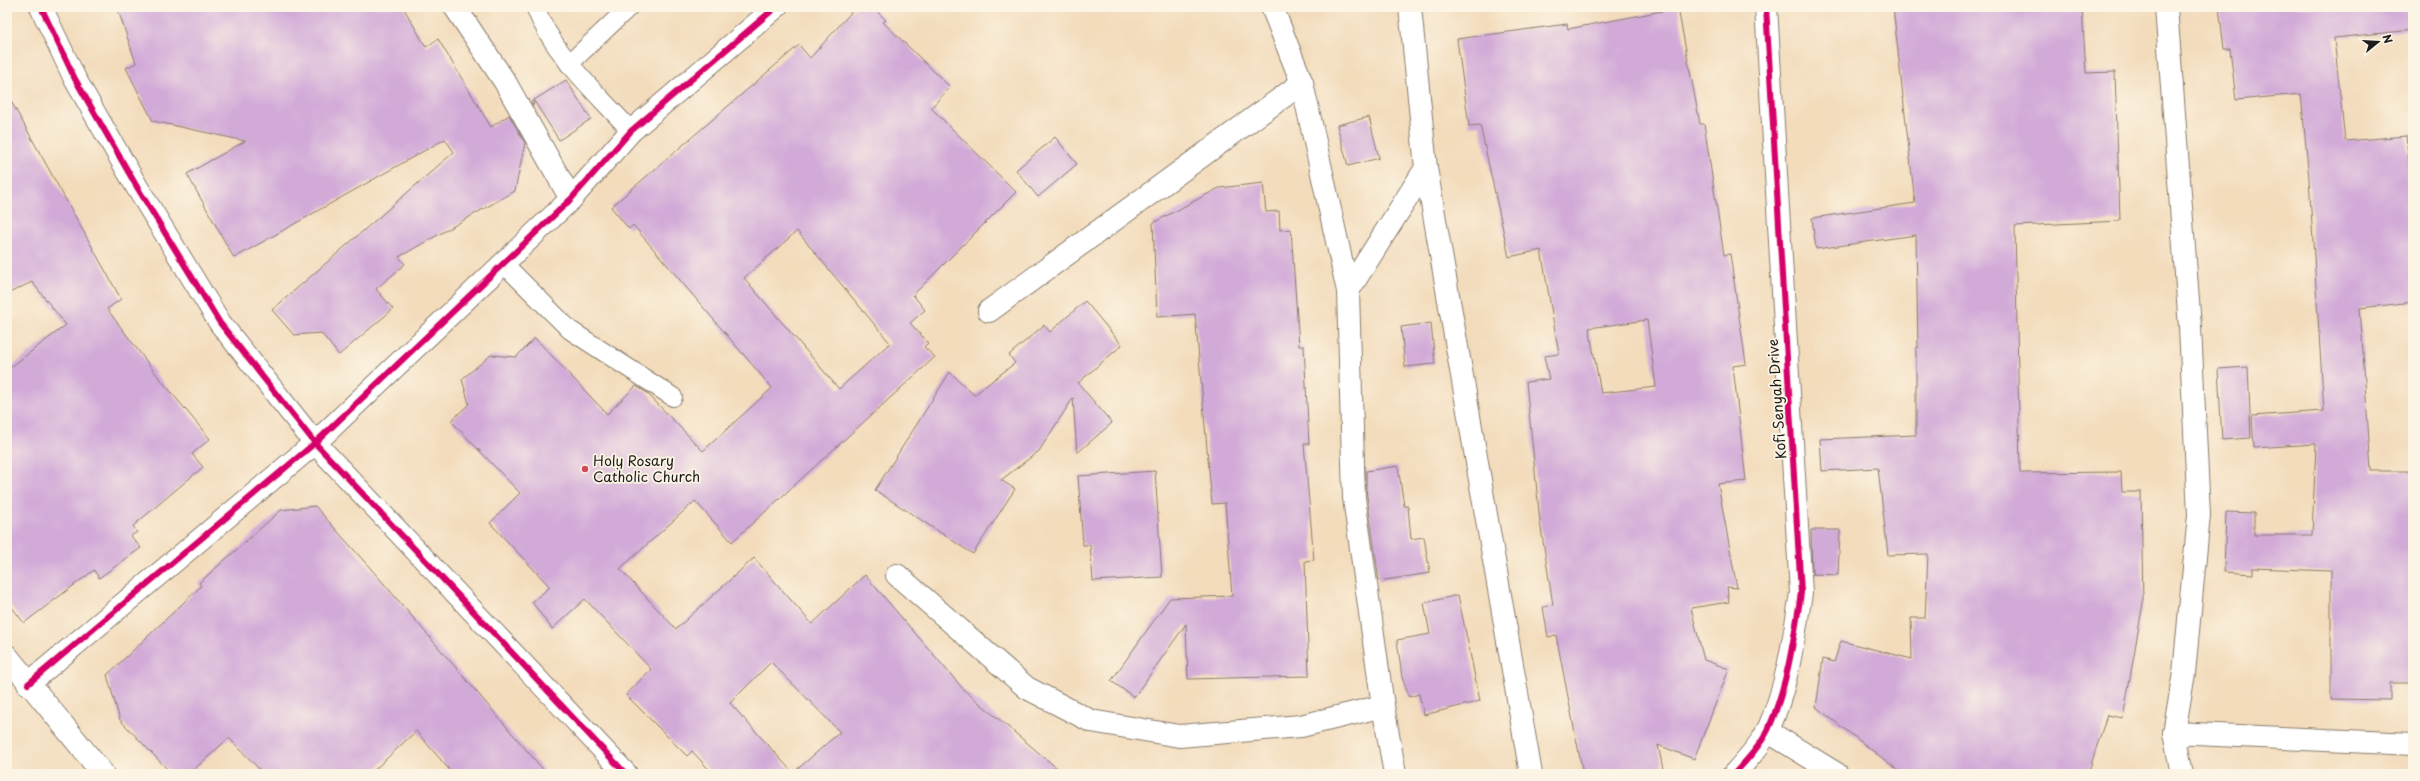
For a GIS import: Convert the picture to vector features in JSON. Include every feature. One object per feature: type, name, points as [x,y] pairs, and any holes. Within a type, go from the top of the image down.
[{"type":"street","points":[[41,7],[83,92],[137,187],[220,323],[315,442],[626,774]]},
{"type":"street","points":[[455,7],[505,82],[571,199]]},
{"type":"street","points":[[28,684],[315,442],[571,199],[631,131],[776,7]]},
{"type":"street","points":[[1272,7],[1302,83],[1348,291],[1354,498],[1383,706],[1395,774]]},
{"type":"street","points":[[1410,7],[1426,168],[1531,774]]},
{"type":"street","name":"Kofi Senyah Drive","points":[[1734,774],[1747,760],[1767,730],[1792,654],[1801,593],[1766,7]]},
{"type":"street","points":[[2166,7],[2190,327],[2200,515],[2184,673],[2174,733],[2182,774]]},
{"type":"street","points":[[989,312],[1302,83]]},
{"type":"street","points":[[1348,291],[1426,168]]},
{"type":"street","points":[[897,575],[1027,688],[1091,722],[1179,736],[1301,726],[1383,706]]},
{"type":"street","points":[[7,656],[28,684],[103,774]]},
{"type":"street","points":[[1767,730],[1837,774]]},
{"type":"street","points":[[2174,733],[2413,744]]},
{"type":"lane","points":[[535,7],[540,20],[570,64],[631,131]]},
{"type":"lane","points":[[570,64],[629,7]]},
{"type":"lane","points":[[504,263],[570,330],[673,397]]},
{"type":"building","points":[[117,7],[403,7],[426,47],[438,39],[491,127],[509,115],[525,143],[515,191],[399,257],[405,264],[376,289],[393,309],[339,355],[321,333],[294,335],[272,310],[454,152],[445,139],[234,258],[187,174],[245,141],[153,121],[126,68],[136,63]]},
{"type":"building","points":[[856,7],[872,7],[886,20],[883,22],[950,87],[931,108],[1016,192],[913,295],[925,310],[910,323],[928,343],[924,347],[935,357],[732,542],[695,501],[620,569],[676,629],[754,558],[812,624],[865,575],[964,690],[1064,774],[713,774],[692,751],[687,756],[626,695],[651,669],[585,599],[552,629],[532,602],[550,587],[490,523],[520,493],[451,421],[469,404],[462,379],[491,355],[516,357],[535,338],[607,414],[636,386],[646,392],[703,451],[772,388],[633,225],[629,229],[611,207],[799,45],[810,58]],"holes":[[[797,231],[890,343],[839,389],[744,278]],[[771,662],[840,732],[793,773],[730,703]]]},
{"type":"building","points":[[1893,7],[2082,7],[2086,73],[2115,72],[2120,221],[2015,226],[2020,473],[2121,472],[2122,492],[2141,492],[2143,603],[2123,718],[2107,715],[2088,774],[1903,774],[1816,707],[1823,659],[1834,662],[1841,641],[1912,659],[1911,618],[1925,618],[1928,554],[1888,555],[1878,468],[1822,471],[1820,439],[1916,435],[1916,348],[1918,348],[1916,235],[1816,249],[1812,218],[1915,203]]},
{"type":"building","points":[[2219,7],[2413,7],[2413,30],[2334,38],[2345,141],[2406,136],[2413,200],[2413,302],[2360,308],[2371,471],[2413,471],[2413,683],[2390,683],[2390,700],[2331,699],[2331,571],[2253,568],[2253,574],[2224,572],[2226,512],[2254,513],[2254,535],[2312,535],[2316,444],[2254,448],[2252,416],[2324,411],[2309,179],[2301,94],[2236,100],[2230,49],[2224,49]]},
{"type":"building","points":[[1678,8],[1700,124],[1704,124],[1724,255],[1730,254],[1746,364],[1733,366],[1746,481],[1718,484],[1737,588],[1727,587],[1729,602],[1691,608],[1704,660],[1729,669],[1694,759],[1658,745],[1664,774],[1583,774],[1556,635],[1548,637],[1543,607],[1553,605],[1540,522],[1526,382],[1549,379],[1544,356],[1559,354],[1541,250],[1509,257],[1480,125],[1469,126],[1457,39],[1567,24],[1568,29]],"holes":[[[1647,320],[1656,387],[1601,393],[1589,328]]]},
{"type":"building","points":[[566,80],[591,119],[559,140],[534,101],[533,106],[531,102]]},
{"type":"building","points":[[7,94],[121,299],[107,309],[156,374],[210,439],[192,454],[203,467],[133,526],[137,532],[131,536],[141,548],[99,578],[94,570],[24,623],[7,601],[7,370],[66,325],[32,282],[7,294]]},
{"type":"building","points":[[1369,117],[1379,158],[1348,166],[1337,125]]},
{"type":"building","points":[[1055,137],[1077,164],[1038,197],[1016,170]]},
{"type":"building","points":[[1263,183],[1266,212],[1279,211],[1280,230],[1291,229],[1299,346],[1304,346],[1309,444],[1304,444],[1314,560],[1305,561],[1309,676],[1188,679],[1186,624],[1134,697],[1111,681],[1170,598],[1232,596],[1225,503],[1212,504],[1195,314],[1157,317],[1153,223],[1219,188]]},
{"type":"building","points":[[1085,301],[1122,345],[1078,383],[1112,423],[1077,453],[1073,398],[1039,451],[1001,480],[1015,489],[973,554],[875,490],[950,372],[974,395],[1015,363],[1009,355],[1044,325],[1050,332]]},
{"type":"building","points":[[1431,323],[1435,364],[1405,367],[1401,327]]},
{"type":"building","points":[[2248,367],[2251,438],[2222,440],[2218,369]]},
{"type":"building","points":[[1398,466],[1404,506],[1408,506],[1411,539],[1424,537],[1430,573],[1379,581],[1366,489],[1366,471]]},
{"type":"building","points":[[1155,471],[1162,577],[1093,581],[1090,545],[1083,545],[1078,476]]},
{"type":"building","points":[[315,506],[379,578],[547,774],[453,774],[416,731],[370,774],[264,774],[229,738],[189,774],[172,774],[120,720],[107,675],[201,586],[199,583],[281,510]]},
{"type":"building","points":[[1811,530],[1840,530],[1838,575],[1812,574]]},
{"type":"building","points":[[1458,595],[1480,701],[1424,715],[1419,694],[1409,697],[1402,677],[1397,640],[1430,634],[1424,603]]},
{"type":"cycle path","points":[[41,7],[75,79],[137,187],[220,323],[315,443],[626,774]]},
{"type":"cycle path","points":[[28,684],[315,443],[571,199],[631,131],[776,7]]},
{"type":"cycle path","points":[[1734,774],[1761,742],[1775,714],[1789,663],[1801,593],[1766,7]]},
{"type":"place","name":"Holy Rosary Catholic Church","points":[[585,469]]}]
